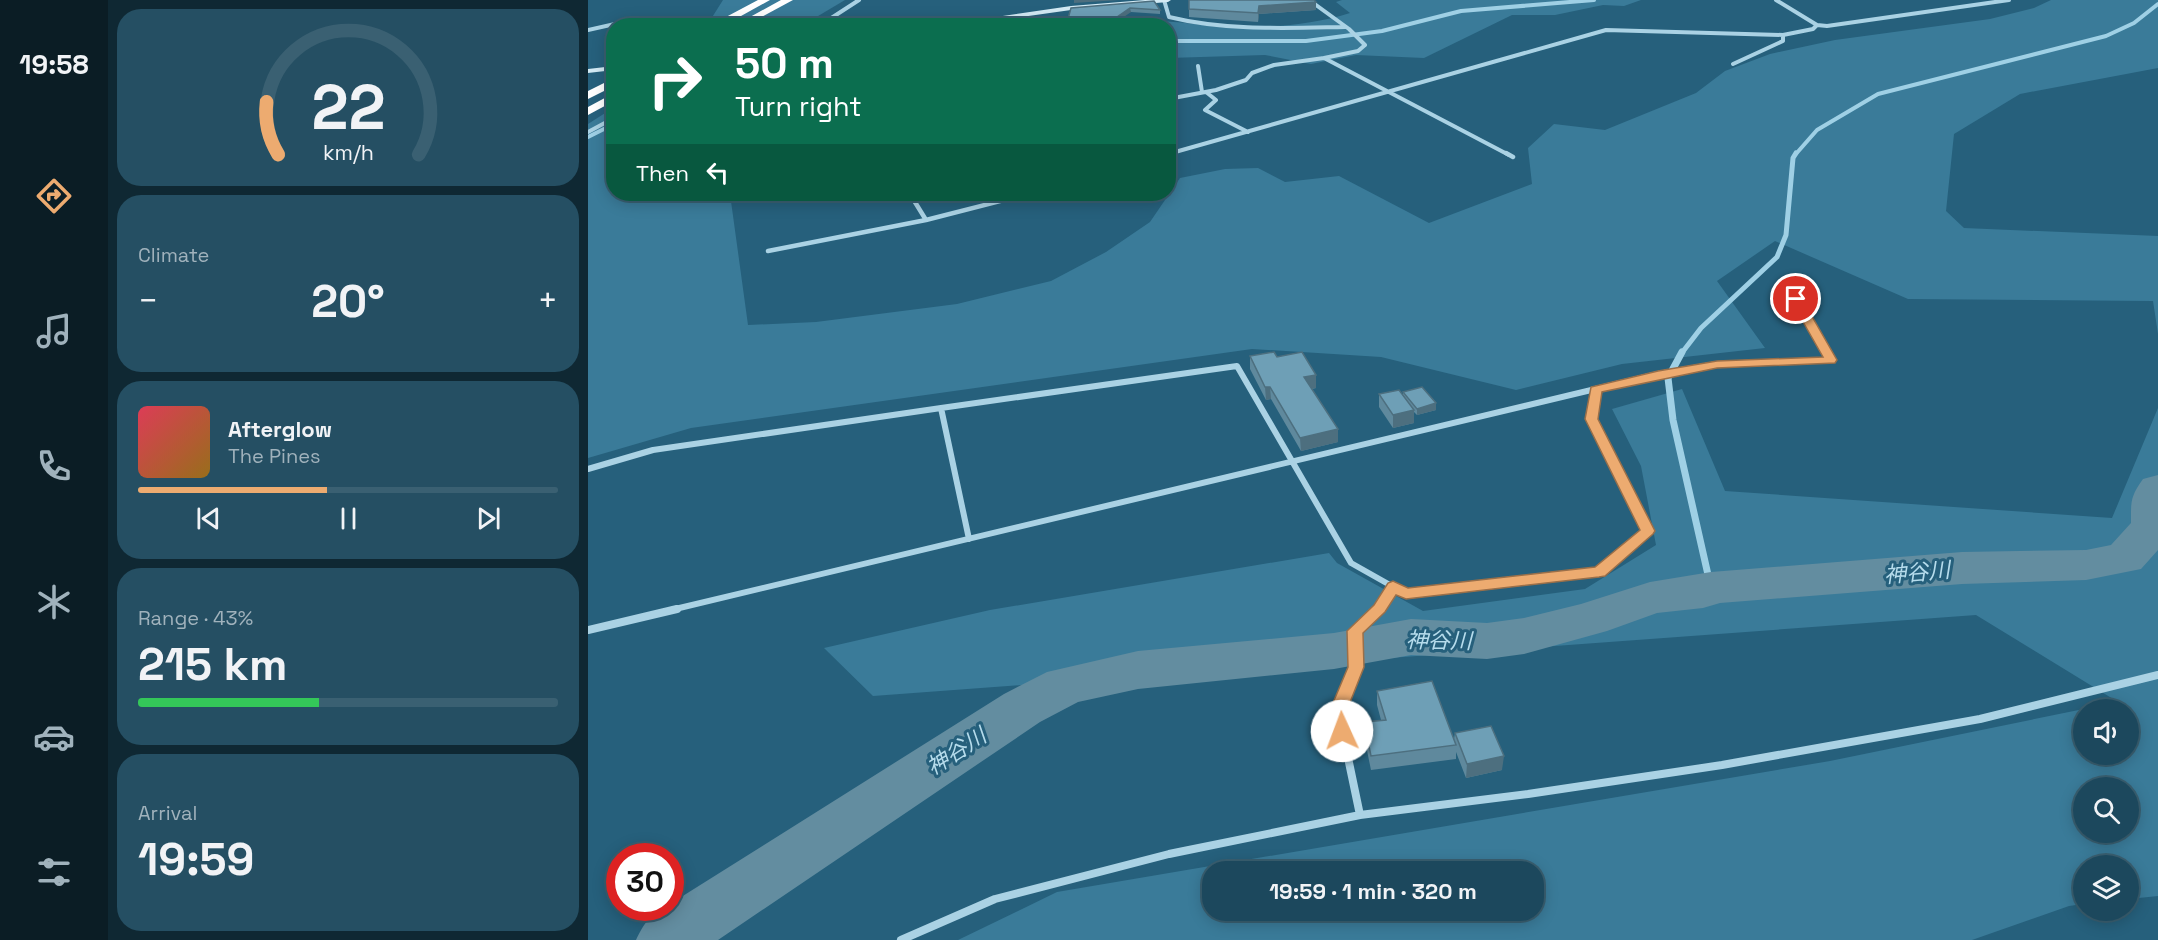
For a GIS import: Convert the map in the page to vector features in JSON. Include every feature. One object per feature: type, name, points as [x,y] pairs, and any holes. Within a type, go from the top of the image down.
[{"type":"highway","points":[[730,18],[765,0]]},
{"type":"highway","points":[[753,18],[788,0]]},
{"type":"highway","points":[[588,96],[606,86]]},
{"type":"highway","points":[[588,112],[606,101]]},
{"type":"main road","points":[[997,18],[1071,8],[1166,0]]},
{"type":"main road","points":[[588,71],[606,69]]},
{"type":"street","points":[[831,18],[859,0]]},
{"type":"street","points":[[1166,0],[1169,17],[1173,18]]},
{"type":"street","points":[[1176,97],[1246,80],[1261,68],[1301,59],[1324,58],[1358,51],[1365,45],[1309,0]]},
{"type":"street","points":[[1776,0],[1817,25],[1827,27],[2009,0]]},
{"type":"street","points":[[1176,19],[1268,28],[1345,27]]},
{"type":"street","points":[[1176,152],[1606,30],[1783,35],[1813,29],[1817,25]]},
{"type":"street","points":[[588,30],[606,26]]},
{"type":"street","points":[[1733,64],[1783,41],[1783,35]]},
{"type":"street","points":[[1324,58],[1513,158]]},
{"type":"street","points":[[1198,66],[1204,92],[1216,100],[1205,110],[1248,132]]},
{"type":"street","points":[[588,132],[606,122]]},
{"type":"street","points":[[914,201],[926,220]]},
{"type":"street","points":[[768,251],[926,220],[1001,201]]},
{"type":"street","points":[[588,630],[1658,374],[1717,364],[1831,360],[1785,279]]},
{"type":"street","points":[[588,469],[653,450],[1237,366],[1351,563],[1406,594],[1599,572],[1648,531],[1591,419],[1596,389]]},
{"type":"street","points":[[941,408],[969,539]]},
{"type":"street","points":[[1360,815],[1338,710],[1356,667],[1355,631],[1380,609],[1393,587]]},
{"type":"street","points":[[901,940],[995,898],[1169,854],[1360,815],[1528,794],[1722,765],[1980,719],[2158,675]]},
{"type":"shaded area","points":[[723,0],[845,0],[815,18],[712,18]]},
{"type":"shaded area","points":[[1342,0],[1641,0],[1624,6],[1603,5],[1555,15],[1512,15],[1424,58],[1356,55],[1311,64],[1265,55],[1176,58],[1176,22],[1235,28],[1264,27],[1293,25],[1350,13],[1336,2]]},
{"type":"shaded area","points":[[2051,0],[2158,0],[2158,68],[2020,94],[1954,134],[1946,211],[1964,228],[2158,236],[2158,334],[2153,301],[1908,299],[1775,241],[1717,281],[1765,348],[1622,364],[1516,390],[1381,357],[1252,349],[691,428],[588,458],[588,124],[606,112],[606,201],[731,201],[748,325],[816,322],[957,304],[1051,281],[1106,252],[1150,222],[1164,201],[1176,201],[1176,184],[1180,178],[1225,169],[1258,168],[1285,182],[1339,176],[1429,223],[1532,184],[1528,148],[1554,124],[1605,130],[1696,93],[1725,71],[1770,54],[1835,40],[1990,19],[2034,8]]},
{"type":"shaded area","points":[[1682,389],[1725,491],[2112,518],[2158,408],[2158,896],[2139,898],[2139,855],[2073,855],[2073,905],[1972,940],[958,940],[1057,892],[1202,867],[1202,921],[1544,921],[1544,861],[1240,861],[1830,761],[2073,711],[2073,765],[2139,765],[2139,699],[2113,699],[1976,615],[873,696],[824,648],[990,610],[1329,553],[1337,563],[1423,611],[1585,589],[1656,545],[1641,466],[1612,409]]},
{"type":"building","points":[[1189,0],[1314,0],[1316,2],[1259,6],[1258,13],[1189,9]]},
{"type":"building","points":[[1154,1],[1160,10],[1130,8],[1116,18],[1068,18],[1071,8]]},
{"type":"building","points":[[1274,352],[1277,357],[1302,352],[1316,375],[1304,377],[1338,429],[1300,438],[1270,387],[1265,387],[1250,356]]},
{"type":"building","points":[[1422,387],[1436,403],[1417,409],[1403,392]]},
{"type":"building","points":[[1399,390],[1414,410],[1393,415],[1379,394]]},
{"type":"building","points":[[1432,681],[1456,745],[1371,756],[1364,722],[1386,720],[1377,691]]},
{"type":"building","points":[[1491,726],[1504,756],[1467,764],[1455,733]]},
{"type":"waterway","points":[[1176,41],[1306,41],[1382,31],[1461,11],[1594,0]]},
{"type":"waterway","points":[[1795,155],[1817,130],[1878,94],[2106,36],[2134,23],[2158,4]]},
{"type":"waterway","points":[[588,137],[606,128]]},
{"type":"waterway","points":[[1681,354],[1701,328],[1777,257],[1786,235],[1793,158],[1796,153]]},
{"type":"waterway","points":[[1682,352],[1668,378],[1673,420],[1711,588]]},
{"type":"waterway","name":"神谷川","points":[[667,940],[1022,708],[1065,686],[1138,670],[1334,651],[1411,637],[1487,641],[1524,636],[1590,619],[1650,598],[1676,593],[1703,592],[1711,588],[1962,568],[2086,565],[2125,558],[2137,547],[2153,525],[2152,497],[2158,488]]},
{"type":"route","points":[[1342,731],[1338,710],[1356,667],[1355,631],[1380,609],[1393,587],[1406,594],[1599,572],[1648,531],[1591,419],[1596,389],[1658,374],[1717,364],[1831,360],[1796,299]]}]
